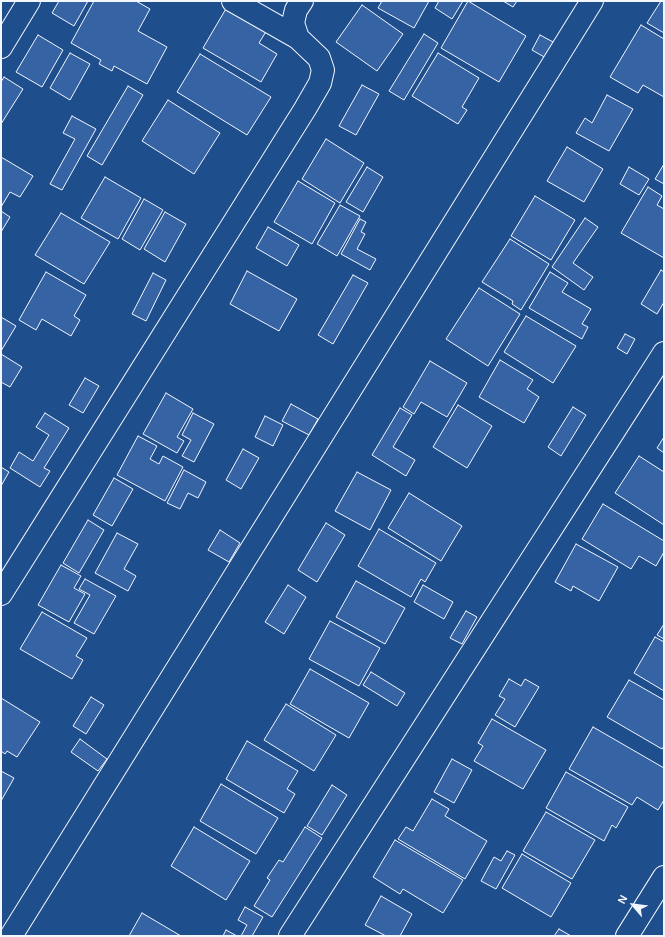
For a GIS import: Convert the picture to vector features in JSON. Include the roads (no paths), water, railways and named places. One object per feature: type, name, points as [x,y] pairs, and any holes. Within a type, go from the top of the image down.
[{"type":"street","points":[[1,47],[29,1]]},
{"type":"street","points":[[1,594],[305,110],[320,83],[323,70],[319,58],[298,38],[233,1]]},
{"type":"street","points":[[298,38],[293,23],[296,10],[302,1]]},
{"type":"street","points":[[11,936],[592,1]]},
{"type":"street","points":[[290,936],[664,353]]},
{"type":"street","points":[[627,936],[664,877]]}]
